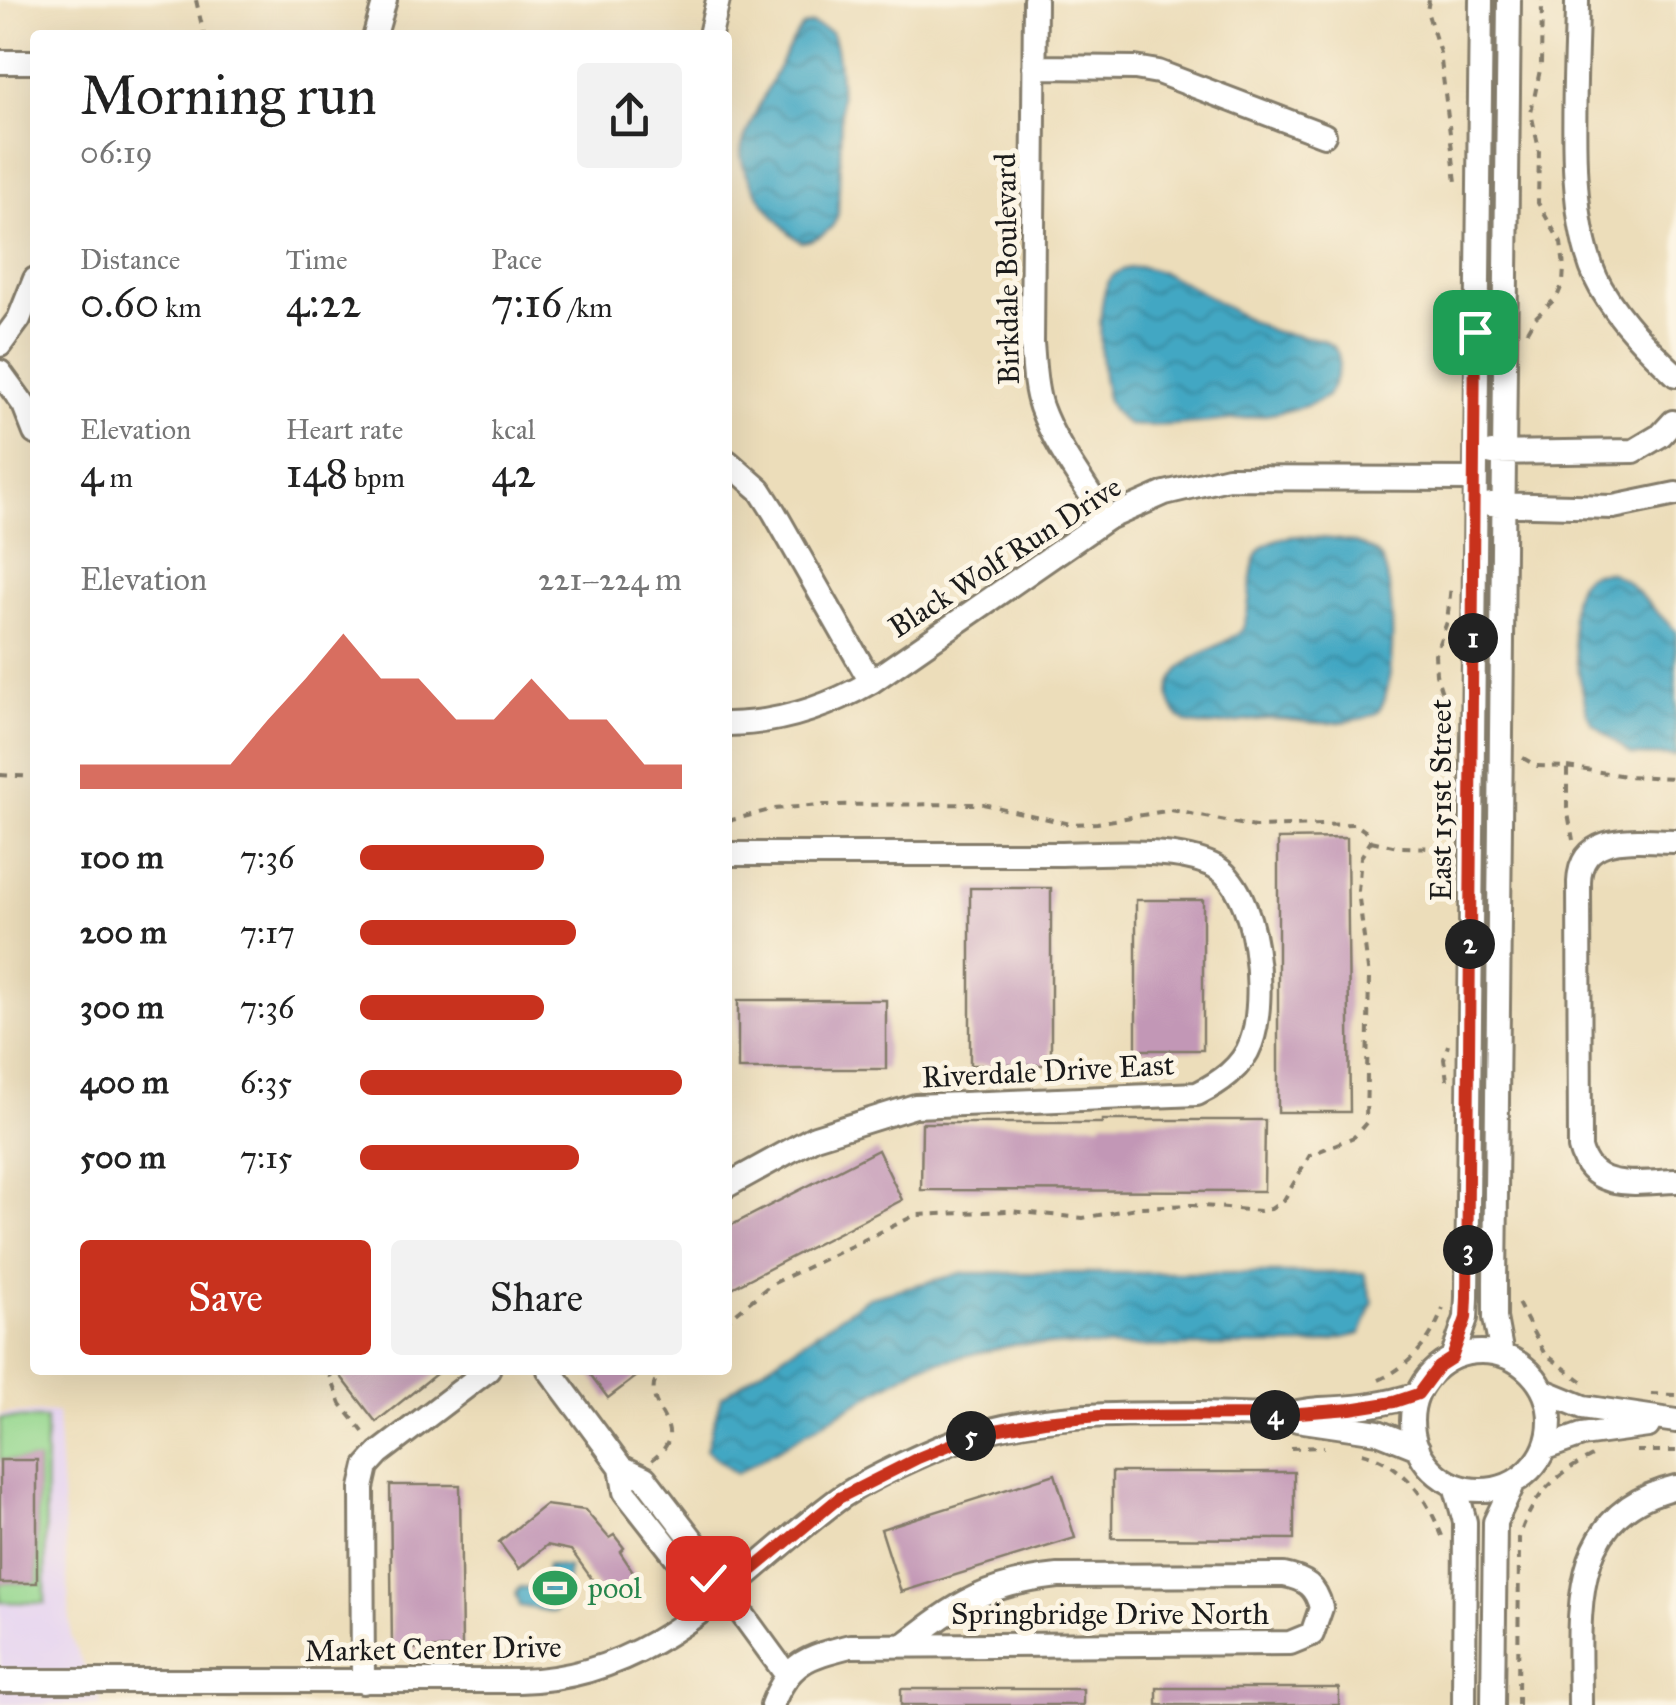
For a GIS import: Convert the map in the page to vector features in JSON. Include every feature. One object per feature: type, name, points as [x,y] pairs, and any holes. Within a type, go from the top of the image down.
[{"type":"street","points":[[376,30],[385,0]]},
{"type":"street","points":[[711,30],[718,0]]},
{"type":"street","name":"Birkdale Boulevard","points":[[1035,0],[1035,379],[1042,408],[1057,439],[1106,519]]},
{"type":"street","name":"East 151st Street","points":[[1452,1358],[1466,1318],[1467,1297],[1481,0]]},
{"type":"street","name":"East 151st Street","points":[[1502,1355],[1494,1283],[1509,0]]},
{"type":"street","points":[[1577,0],[1576,192],[1586,255],[1616,311],[1639,341],[1676,376]]},
{"type":"street","points":[[0,62],[30,62]]},
{"type":"street","points":[[1034,67],[1135,68],[1158,72],[1324,135]]},
{"type":"street","points":[[0,344],[20,319],[30,293]]},
{"type":"street","points":[[0,372],[24,404],[30,420]]},
{"type":"street","points":[[1474,454],[1634,450],[1675,423]]},
{"type":"street","points":[[732,466],[760,490],[871,682]]},
{"type":"street","name":"Black Wolf Run Drive","points":[[732,723],[800,714],[836,702],[871,682],[1106,519],[1165,492],[1228,478],[1474,479]]},
{"type":"street","points":[[1474,504],[1612,507],[1676,494]]},
{"type":"street","points":[[1676,841],[1615,841],[1598,845],[1580,864],[1578,882],[1583,1160],[1588,1169],[1604,1180],[1676,1181]]},
{"type":"street","name":"Riverdale Drive East","points":[[732,854],[1198,859],[1219,868],[1245,904],[1252,920],[1257,965],[1256,1025],[1250,1046],[1219,1083],[1197,1094],[916,1106],[816,1138],[732,1183]]},
{"type":"street","points":[[1469,1352],[1502,1355],[1520,1363],[1544,1392],[1550,1420],[1544,1448],[1527,1473],[1514,1482],[1485,1490],[1455,1484],[1433,1470],[1418,1448],[1412,1422],[1418,1394],[1438,1367],[1452,1358],[1469,1352]]},
{"type":"street","points":[[364,1682],[362,1488],[367,1466],[481,1375]]},
{"type":"street","points":[[554,1375],[628,1469],[645,1478],[701,1551],[700,1569],[726,1592],[786,1674],[772,1705]]},
{"type":"street","points":[[1544,1392],[1582,1407],[1676,1422]]},
{"type":"street","name":"Market Center Drive","points":[[0,1681],[313,1692],[364,1682],[415,1693],[590,1673],[648,1648],[726,1592],[839,1498],[918,1458],[979,1433],[1099,1416],[1274,1415],[1350,1409],[1418,1394]]},
{"type":"street","name":"Market Center Drive","points":[[1274,1415],[1378,1432],[1418,1448]]},
{"type":"street","points":[[1544,1448],[1582,1435],[1676,1422]]},
{"type":"street","points":[[1493,1705],[1495,1522],[1514,1482]]},
{"type":"street","points":[[1455,1484],[1465,1522],[1464,1705]]},
{"type":"street","points":[[1580,1702],[1580,1598],[1584,1572],[1596,1544],[1631,1505],[1676,1487]]},
{"type":"street","name":"Springbridge Drive North","points":[[786,1674],[808,1661],[850,1646],[1290,1644],[1312,1634],[1321,1608],[1312,1586],[1302,1578],[1284,1575],[1058,1576],[978,1594],[943,1613],[904,1645]]},
{"type":"path","points":[[196,0],[203,30]]},
{"type":"path","points":[[1567,767],[1626,776],[1676,778]]},
{"type":"path","points":[[0,775],[30,777]]},
{"type":"path","points":[[732,821],[774,810],[820,805],[983,804],[1070,824],[1171,810],[1254,828],[1354,824],[1371,841],[1397,847],[1454,848]]},
{"type":"path","points":[[732,1317],[770,1285],[916,1214],[1008,1210],[1082,1218],[1142,1207],[1192,1205],[1260,1211],[1279,1205],[1310,1155],[1354,1138],[1366,1123],[1369,978],[1358,892],[1361,857],[1371,841]]},
{"type":"path","points":[[1386,1377],[1416,1354],[1438,1324]]},
{"type":"path","points":[[1528,1328],[1544,1353],[1574,1376]]},
{"type":"path","points":[[330,1375],[340,1404],[379,1453]]},
{"type":"path","points":[[628,1469],[668,1444],[668,1432],[654,1391],[660,1375]]},
{"type":"path","points":[[1291,1448],[1327,1447]]},
{"type":"path","points":[[1354,1451],[1371,1455],[1396,1470],[1415,1486],[1432,1510]]},
{"type":"path","points":[[1633,1451],[1676,1451]]},
{"type":"path","points":[[1518,1705],[1519,1538],[1527,1512],[1554,1478],[1604,1453]]},
{"type":"shaded area","points":[[57,1412],[71,1638],[102,1705],[0,1705],[0,1414]]},
{"type":"green space","points":[[0,1418],[46,1419],[45,1603],[0,1602],[0,1583],[37,1582],[37,1461],[0,1460]]},
{"type":"water","points":[[812,24],[831,32],[839,69],[838,214],[824,234],[801,242],[763,202],[747,175],[741,152],[756,111],[785,55],[802,28]]},
{"type":"water","points":[[1141,267],[1174,278],[1273,331],[1318,339],[1332,346],[1339,363],[1327,396],[1290,410],[1262,415],[1200,423],[1128,425],[1108,401],[1101,356],[1101,318],[1106,287],[1112,277],[1122,270]]},
{"type":"water","points":[[1298,536],[1361,545],[1378,555],[1384,566],[1392,636],[1383,704],[1370,716],[1335,723],[1277,719],[1215,725],[1186,722],[1170,699],[1171,683],[1177,673],[1243,628],[1257,555],[1265,545]]},
{"type":"water","points":[[1609,572],[1626,581],[1676,631],[1676,756],[1632,755],[1591,722],[1587,713],[1573,640],[1573,601],[1577,586],[1586,576]]},
{"type":"water","points":[[963,1273],[1364,1273],[1373,1302],[1361,1334],[1314,1345],[1018,1344],[920,1366],[736,1474],[706,1450],[721,1397],[869,1297]]},
{"type":"water","name":"pool","points":[[547,1565],[569,1568],[564,1605],[554,1612],[519,1606],[515,1593],[520,1587],[544,1588]]},
{"type":"building","points":[[1347,838],[1350,1112],[1278,1112],[1278,839]]},
{"type":"building","points":[[970,888],[1051,888],[1051,1065],[970,1065]]},
{"type":"building","points":[[1136,900],[1203,900],[1203,1050],[1136,1050]]},
{"type":"building","points":[[738,1000],[886,1000],[886,1069],[738,1069]]},
{"type":"building","points":[[1265,1120],[1264,1191],[921,1190],[922,1123]]},
{"type":"building","points":[[878,1150],[902,1200],[732,1288],[732,1225]]},
{"type":"building","points":[[340,1375],[435,1375],[376,1422]]},
{"type":"building","points":[[591,1375],[638,1375],[608,1398]]},
{"type":"building","points":[[0,1460],[37,1460],[37,1583],[0,1583]]},
{"type":"building","points":[[1112,1472],[1294,1472],[1294,1539],[1112,1538]]},
{"type":"building","points":[[1055,1474],[1075,1538],[901,1592],[881,1529]]},
{"type":"building","points":[[390,1485],[460,1485],[462,1648],[392,1649]]},
{"type":"building","points":[[545,1505],[585,1510],[609,1538],[614,1535],[636,1576],[607,1600],[571,1550],[547,1545],[519,1569],[499,1542]]},
{"type":"building","points":[[1157,1688],[1339,1688],[1339,1705],[1157,1705]]},
{"type":"building","points":[[901,1689],[1083,1689],[1083,1705],[901,1705]]},
{"type":"place","name":"pool","points":[[555,1588]]},
{"type":"route","points":[[708,1578],[726,1592],[839,1498],[918,1458],[979,1433],[1099,1416],[1274,1415],[1350,1409],[1418,1394],[1438,1367],[1452,1358],[1466,1318],[1467,1297],[1475,332]]}]
